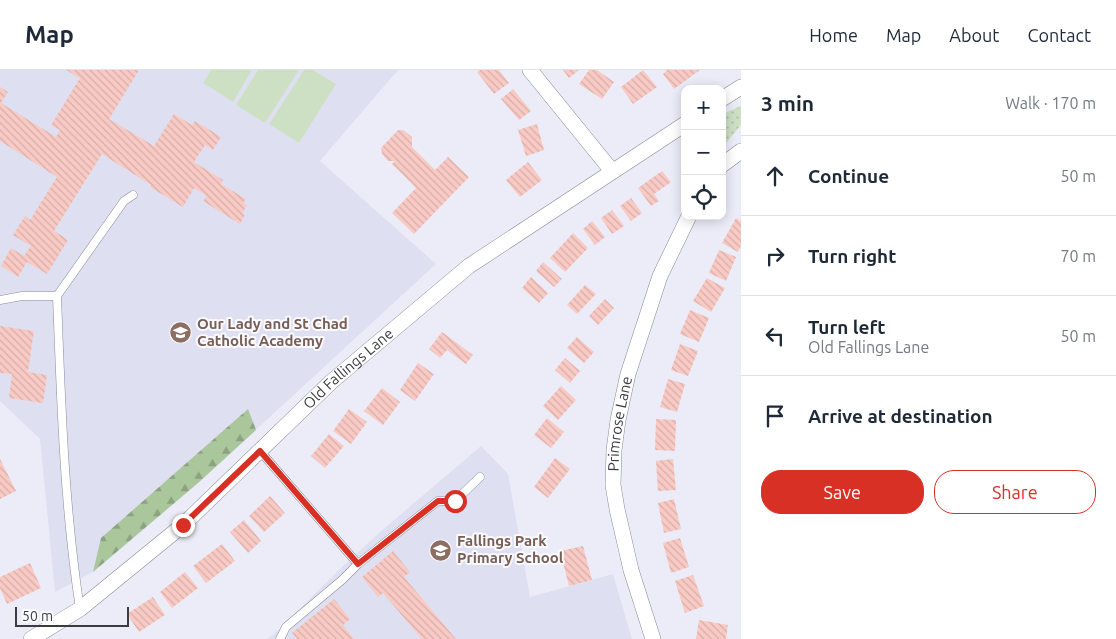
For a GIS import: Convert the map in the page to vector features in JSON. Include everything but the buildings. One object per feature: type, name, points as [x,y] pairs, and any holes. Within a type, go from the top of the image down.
[{"type":"street","points":[[530,70],[612,171]]},
{"type":"street","points":[[726,96],[741,87]]},
{"type":"street","name":"Old Fallings Lane","points":[[31,639],[80,609],[183,525],[330,382],[469,266],[612,171],[681,131]]},
{"type":"street","points":[[726,162],[741,151]]},
{"type":"street","name":"Primrose Lane","points":[[653,639],[631,570],[617,509],[613,485],[614,450],[618,420],[628,374],[660,276],[687,220]]},
{"type":"lane","points":[[80,609],[72,561],[63,446],[57,296],[124,201],[133,195]]},
{"type":"lane","points":[[0,300],[22,296],[57,296]]},
{"type":"lane","points":[[260,451],[358,564]]},
{"type":"lane","points":[[280,639],[286,627],[342,580],[358,564],[438,501],[455,501],[480,477]]},
{"type":"shaded area","name":"Our Lady and St Chad Catholic Academy","points":[[0,70],[399,70],[320,161],[436,264],[198,483],[93,572],[55,592],[40,439],[0,401]]},
{"type":"shaded area","name":"Fallings Park Primary School","points":[[481,446],[508,474],[530,597],[613,574],[632,639],[266,639],[273,635],[379,533]]},
{"type":"green space","points":[[211,70],[252,70],[233,102],[203,83]]},
{"type":"green space","points":[[258,70],[299,70],[265,123],[236,105]]},
{"type":"green space","points":[[304,70],[313,70],[336,84],[299,143],[269,124]]},
{"type":"green space","points":[[741,106],[741,125],[726,143],[726,130],[726,112]]},
{"type":"green space","points":[[248,409],[256,430],[198,483],[93,572],[101,538]]},
{"type":"place","name":"Our Lady and St Chad Catholic Academy","points":[[181,333]]},
{"type":"place","name":"Fallings Park Primary School","points":[[441,550]]},
{"type":"route","points":[[183,525],[260,451],[358,564],[438,501],[455,501]]}]
